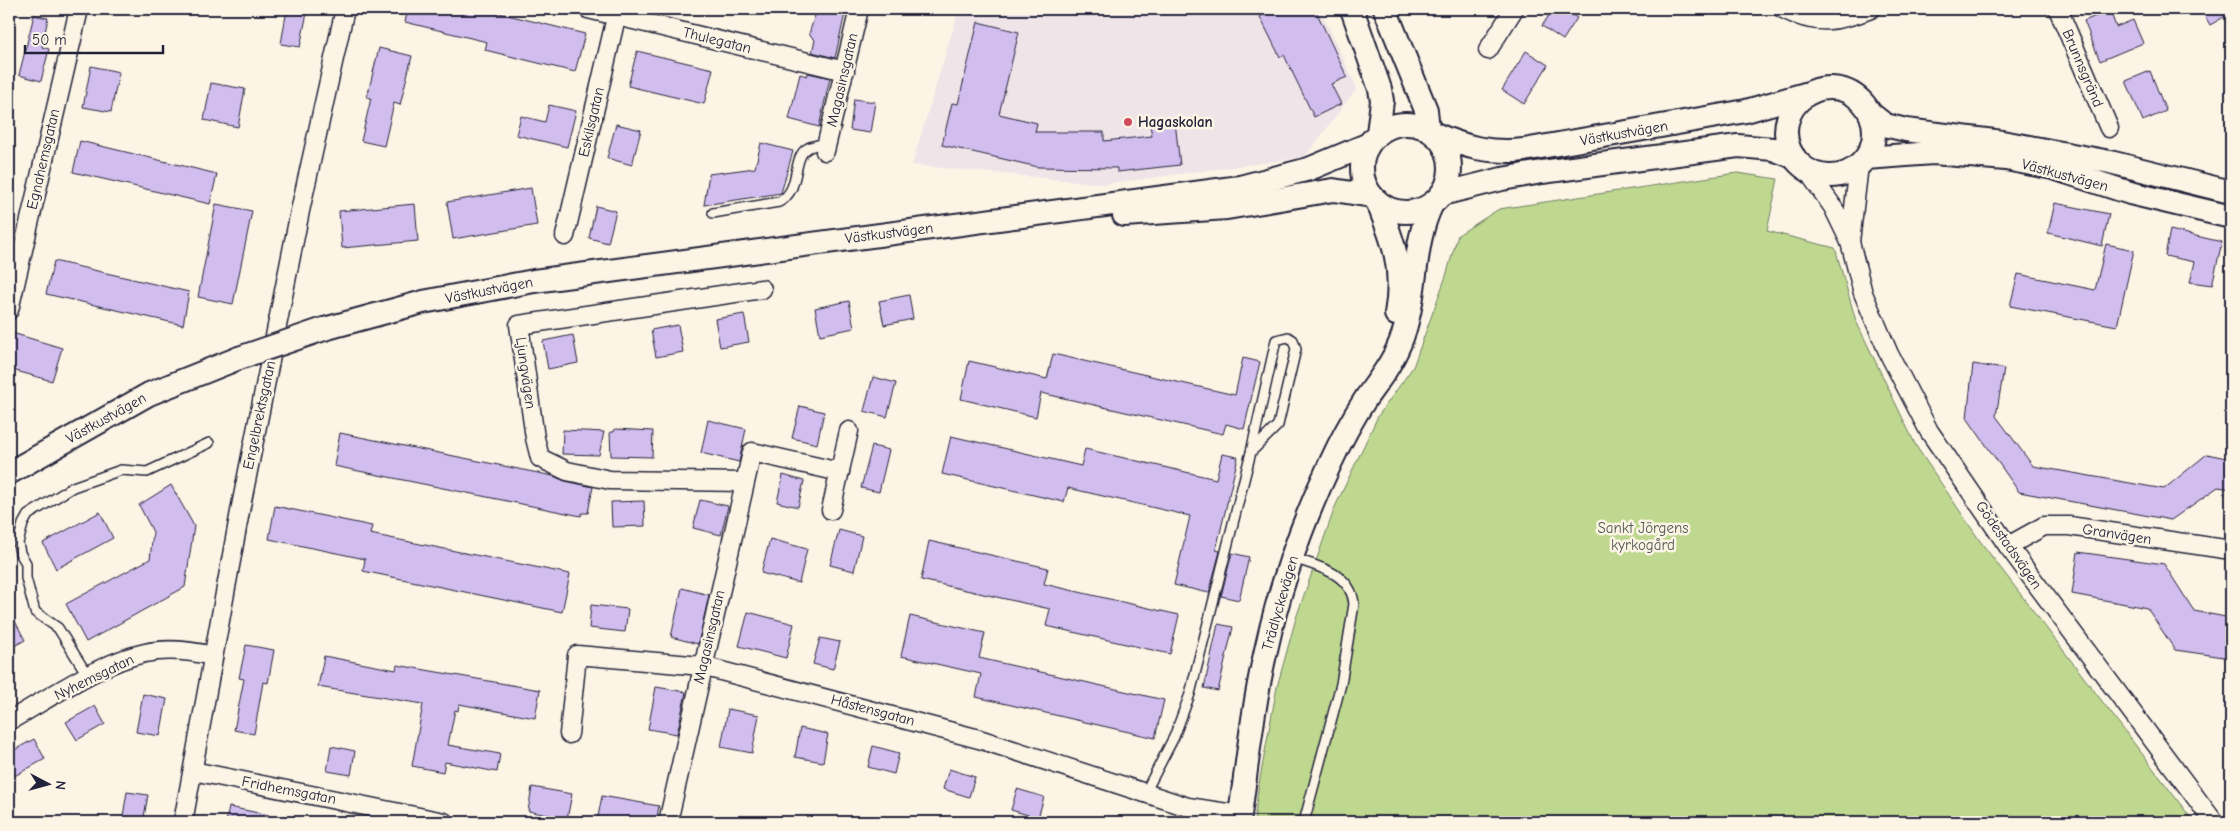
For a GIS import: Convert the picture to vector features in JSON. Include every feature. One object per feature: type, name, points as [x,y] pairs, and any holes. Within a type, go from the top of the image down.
[{"type":"street","name":"Egnahemsgatan","points":[[9,310],[79,9]]},
{"type":"street","name":"Engelbrektsgatan","points":[[183,822],[240,506],[300,211],[345,9]]},
{"type":"street","name":"Thulegatan","points":[[588,9],[617,12],[845,71]]},
{"type":"street","name":"Magasinsgatan","points":[[826,147],[859,9]]},
{"type":"street","points":[[1352,9],[1380,89],[1382,101],[1374,139],[1362,162],[1364,180],[1375,198],[1390,209],[1404,212],[1419,210],[1437,199],[1450,177],[1451,168],[1446,149],[1432,132],[1420,125],[1403,123],[1394,125],[1374,139]]},
{"type":"street","points":[[1386,9],[1426,110],[1432,132]]},
{"type":"street","points":[[1488,50],[1514,9]]},
{"type":"street","points":[[1788,11],[1812,20],[1831,21],[1849,18],[1870,9]]},
{"type":"street","name":"Brunnsgränd","points":[[2058,9],[2109,128]]},
{"type":"street","name":"Eskilsgatan","points":[[565,236],[617,12]]},
{"type":"street","points":[[1826,88],[1846,91],[1863,102],[1871,114],[1874,129],[1873,144],[1863,162],[1838,176],[1822,175],[1801,164],[1789,146],[1786,133],[1788,120],[1793,109],[1801,99],[1812,92],[1826,88]]},
{"type":"street","name":"Västkustvägen","points":[[1432,132],[1456,143],[1490,152],[1524,150],[1746,110],[1812,92]]},
{"type":"street","name":"Västkustvägen","points":[[1871,114],[1885,125],[1906,130],[2038,148],[2110,162],[2231,192]]},
{"type":"street","name":"Västkustvägen","points":[[9,473],[149,394],[239,358],[324,329],[423,302],[534,281],[764,252],[864,236],[1240,187],[1309,169],[1374,139]]},
{"type":"street","name":"Västkustvägen","points":[[1437,199],[1510,178],[1738,146],[1773,149],[1801,164]]},
{"type":"street","name":"Västkustvägen","points":[[1863,162],[1933,153],[2006,160],[2053,168],[2130,193],[2231,217]]},
{"type":"street","name":"Gödestadsvägen","points":[[1850,242],[1863,162]]},
{"type":"street","name":"Gödestadsvägen","points":[[1801,164],[1833,207],[1850,242],[1863,292],[1893,363],[1929,431],[2008,546],[2214,822]]},
{"type":"street","name":"Västkustvägen","points":[[1000,219],[1197,211],[1333,190],[1375,198]]},
{"type":"street","name":"Trädlyckevägen","points":[[1366,398],[1395,317],[1400,286],[1396,251],[1375,198]]},
{"type":"street","name":"Trädlyckevägen","points":[[1240,818],[1265,651],[1292,558],[1305,520],[1330,463],[1366,398],[1390,364],[1400,344],[1414,296],[1421,234],[1437,199]]},
{"type":"street","name":"Ljungvägen","points":[[744,482],[610,480],[567,471],[540,458],[535,438],[519,325],[762,289]]},
{"type":"street","points":[[831,510],[850,431]]},
{"type":"street","name":"Magasinsgatan","points":[[668,822],[752,452],[840,472]]},
{"type":"street","name":"Granvägen","points":[[2008,546],[2044,526],[2069,526],[2231,550]]},
{"type":"street","name":"Nyhemsgatan","points":[[9,721],[118,661],[145,653],[191,651],[213,656]]},
{"type":"street","name":"Håstensgatan","points":[[569,734],[577,654],[702,666],[979,739],[1188,807],[1240,818]]},
{"type":"street","name":"Fridhemsgatan","points":[[193,771],[444,822]]},
{"type":"lane","points":[[713,213],[779,202],[788,197],[792,190],[801,153],[808,148],[826,147]]},
{"type":"lane","points":[[1145,793],[1174,737],[1190,694],[1251,452],[1276,340],[1288,337],[1294,340],[1296,349],[1278,425],[1251,452]]},
{"type":"lane","points":[[88,677],[58,628],[48,624],[35,612],[27,585],[26,563],[19,548],[22,524],[28,515],[73,487],[121,470],[147,472],[209,443]]},
{"type":"lane","points":[[1292,558],[1341,578],[1351,589],[1354,604],[1341,684],[1304,822]]},
{"type":"shaded area","name":"Hagaskolan","points":[[959,9],[1320,9],[1357,88],[1305,157],[1105,184],[912,165]]},
{"type":"green space","name":"Sankt Jörgens kyrkogård","points":[[1737,173],[1778,179],[1767,231],[1835,248],[1856,321],[1916,446],[1980,541],[2194,822],[1254,822],[1258,789],[1277,687],[1296,618],[1335,507],[1378,416],[1413,367],[1446,276],[1458,235],[1499,209]]},
{"type":"building","points":[[287,9],[307,13],[300,47],[281,44]]},
{"type":"building","points":[[408,9],[483,9],[585,34],[575,72],[485,50],[487,42],[405,22]]},
{"type":"building","points":[[817,9],[846,9],[835,58],[812,52],[815,40],[809,34]]},
{"type":"building","points":[[1271,9],[1315,9],[1347,77],[1331,84],[1341,104],[1314,117],[1284,55],[1280,57],[1260,17]]},
{"type":"building","points":[[1553,9],[1562,9],[1577,18],[1563,40],[1542,26]]},
{"type":"building","points":[[2201,9],[2231,9],[2231,13],[2210,25]]},
{"type":"building","points":[[2110,10],[2116,27],[2133,20],[2143,43],[2100,61],[2084,21]]},
{"type":"building","points":[[34,15],[48,18],[42,47],[49,49],[41,81],[19,75]]},
{"type":"building","points":[[978,22],[1019,32],[999,114],[1037,123],[1035,132],[1104,132],[1104,141],[1152,136],[1150,125],[1175,122],[1180,165],[1117,172],[1117,168],[1038,167],[942,145],[952,103],[958,104]]},
{"type":"building","points":[[379,48],[412,56],[400,105],[394,103],[384,146],[361,141],[371,98],[367,97]]},
{"type":"building","points":[[637,51],[713,69],[704,104],[628,86]]},
{"type":"building","points":[[1526,51],[1548,65],[1524,104],[1502,90]]},
{"type":"building","points":[[91,66],[119,72],[111,112],[83,107]]},
{"type":"building","points":[[2150,71],[2166,111],[2143,121],[2126,81]]},
{"type":"building","points":[[808,73],[830,78],[819,127],[789,119],[800,74],[807,76]]},
{"type":"building","points":[[211,83],[245,89],[238,127],[204,120]]},
{"type":"building","points":[[854,99],[875,102],[870,133],[850,130]]},
{"type":"building","points":[[549,105],[576,111],[567,147],[516,135],[521,116],[545,122]]},
{"type":"building","points":[[616,124],[641,130],[632,165],[607,158]]},
{"type":"building","points":[[80,141],[217,174],[210,204],[73,172]]},
{"type":"building","points":[[761,143],[793,151],[781,193],[704,205],[709,174],[755,168]]},
{"type":"building","points":[[531,188],[537,225],[453,239],[447,202]]},
{"type":"building","points":[[2055,203],[2109,214],[2102,246],[2048,233]]},
{"type":"building","points":[[216,204],[252,211],[233,304],[198,297]]},
{"type":"building","points":[[415,204],[418,241],[342,248],[339,211]]},
{"type":"building","points":[[596,206],[616,211],[608,243],[589,238]]},
{"type":"building","points":[[2170,230],[2222,242],[2212,285],[2190,282],[2195,262],[2165,256]]},
{"type":"building","points":[[2106,244],[2134,250],[2117,326],[2010,306],[2018,274],[2095,290]]},
{"type":"building","points":[[54,261],[189,292],[183,325],[46,294]]},
{"type":"building","points":[[909,295],[913,319],[884,325],[879,301]]},
{"type":"building","points":[[849,301],[854,328],[820,335],[815,308]]},
{"type":"building","points":[[744,314],[749,342],[720,347],[715,319]]},
{"type":"building","points":[[678,325],[683,352],[656,357],[651,330]]},
{"type":"building","points":[[9,332],[62,348],[52,381],[9,369]]},
{"type":"building","points":[[573,335],[578,363],[548,369],[543,341]]},
{"type":"building","points":[[1053,354],[1235,395],[1243,358],[1260,362],[1244,429],[1226,424],[1223,434],[1041,393],[1036,417],[961,399],[969,361],[1047,379]]},
{"type":"building","points":[[1973,364],[2004,369],[1996,416],[2033,466],[2164,489],[2207,454],[2231,459],[2231,489],[2218,487],[2171,520],[2019,492],[1967,418]]},
{"type":"building","points":[[873,377],[896,383],[887,417],[864,411]]},
{"type":"building","points":[[800,406],[824,412],[817,444],[792,438]]},
{"type":"building","points":[[708,420],[746,429],[739,462],[701,453]]},
{"type":"building","points":[[615,429],[653,431],[652,457],[611,456],[610,432],[614,432]]},
{"type":"building","points":[[563,430],[604,432],[599,455],[562,454]]},
{"type":"building","points":[[340,433],[553,476],[565,481],[593,487],[588,513],[582,513],[581,516],[334,466]]},
{"type":"building","points":[[951,436],[1081,466],[1085,449],[1216,479],[1222,454],[1238,457],[1216,550],[1220,551],[1209,593],[1174,585],[1190,516],[1068,488],[1064,502],[942,474]]},
{"type":"building","points":[[872,446],[889,450],[879,492],[861,488]]},
{"type":"building","points":[[783,475],[804,481],[798,507],[777,502]]},
{"type":"building","points":[[171,485],[194,526],[185,587],[86,642],[66,604],[150,559],[153,532],[139,505]]},
{"type":"building","points":[[700,500],[728,506],[721,535],[693,528]]},
{"type":"building","points":[[644,501],[645,526],[612,527],[611,502]]},
{"type":"building","points":[[275,506],[372,526],[370,534],[570,574],[562,612],[363,571],[365,559],[269,539]]},
{"type":"building","points":[[100,512],[113,538],[56,569],[43,543]]},
{"type":"building","points":[[839,530],[862,536],[854,571],[830,565]]},
{"type":"building","points":[[770,539],[807,549],[799,583],[761,573]]},
{"type":"building","points":[[929,541],[1048,568],[1044,584],[1179,615],[1170,654],[1046,626],[1050,609],[921,580]]},
{"type":"building","points":[[2078,552],[2164,564],[2194,611],[2231,618],[2231,658],[2175,650],[2147,608],[2072,594]]},
{"type":"building","points":[[1232,553],[1249,557],[1239,600],[1221,596]]},
{"type":"building","points":[[682,588],[709,595],[698,644],[671,637]]},
{"type":"building","points":[[591,605],[628,609],[625,632],[589,628]]},
{"type":"building","points":[[9,610],[25,640],[9,649]]},
{"type":"building","points":[[748,612],[794,624],[786,658],[739,646]]},
{"type":"building","points":[[910,616],[985,633],[979,658],[1164,700],[1155,738],[976,697],[981,674],[901,656]]},
{"type":"building","points":[[1218,624],[1233,627],[1218,691],[1204,688]]},
{"type":"building","points":[[820,638],[840,642],[833,669],[813,664]]},
{"type":"building","points":[[246,645],[274,650],[268,683],[263,682],[254,734],[234,730],[244,679],[239,678]]},
{"type":"building","points":[[324,656],[396,670],[397,665],[540,690],[535,718],[459,704],[458,711],[455,710],[448,745],[500,754],[497,772],[445,762],[443,772],[412,766],[423,704],[318,687]]},
{"type":"building","points":[[656,687],[686,692],[677,734],[648,729]]},
{"type":"building","points":[[143,694],[167,699],[160,736],[136,732]]},
{"type":"building","points":[[95,706],[105,724],[77,740],[66,722]]},
{"type":"building","points":[[728,709],[759,715],[752,753],[721,747]]},
{"type":"building","points":[[800,728],[828,734],[823,762],[795,757]]},
{"type":"building","points":[[34,739],[45,759],[9,779],[9,753]]},
{"type":"building","points":[[331,746],[355,751],[351,775],[327,771]]},
{"type":"building","points":[[873,746],[899,753],[894,774],[868,767]]},
{"type":"building","points":[[949,769],[975,777],[969,797],[943,789]]},
{"type":"building","points":[[532,787],[572,794],[567,819],[528,811]]},
{"type":"building","points":[[1017,789],[1044,797],[1038,818],[1011,810]]},
{"type":"building","points":[[127,792],[148,795],[143,822],[122,822]]},
{"type":"building","points":[[602,796],[659,806],[656,822],[597,822]]},
{"type":"building","points":[[229,807],[269,815],[269,822],[226,822]]},
{"type":"place","name":"Hagaskolan","points":[[1128,122]]}]
